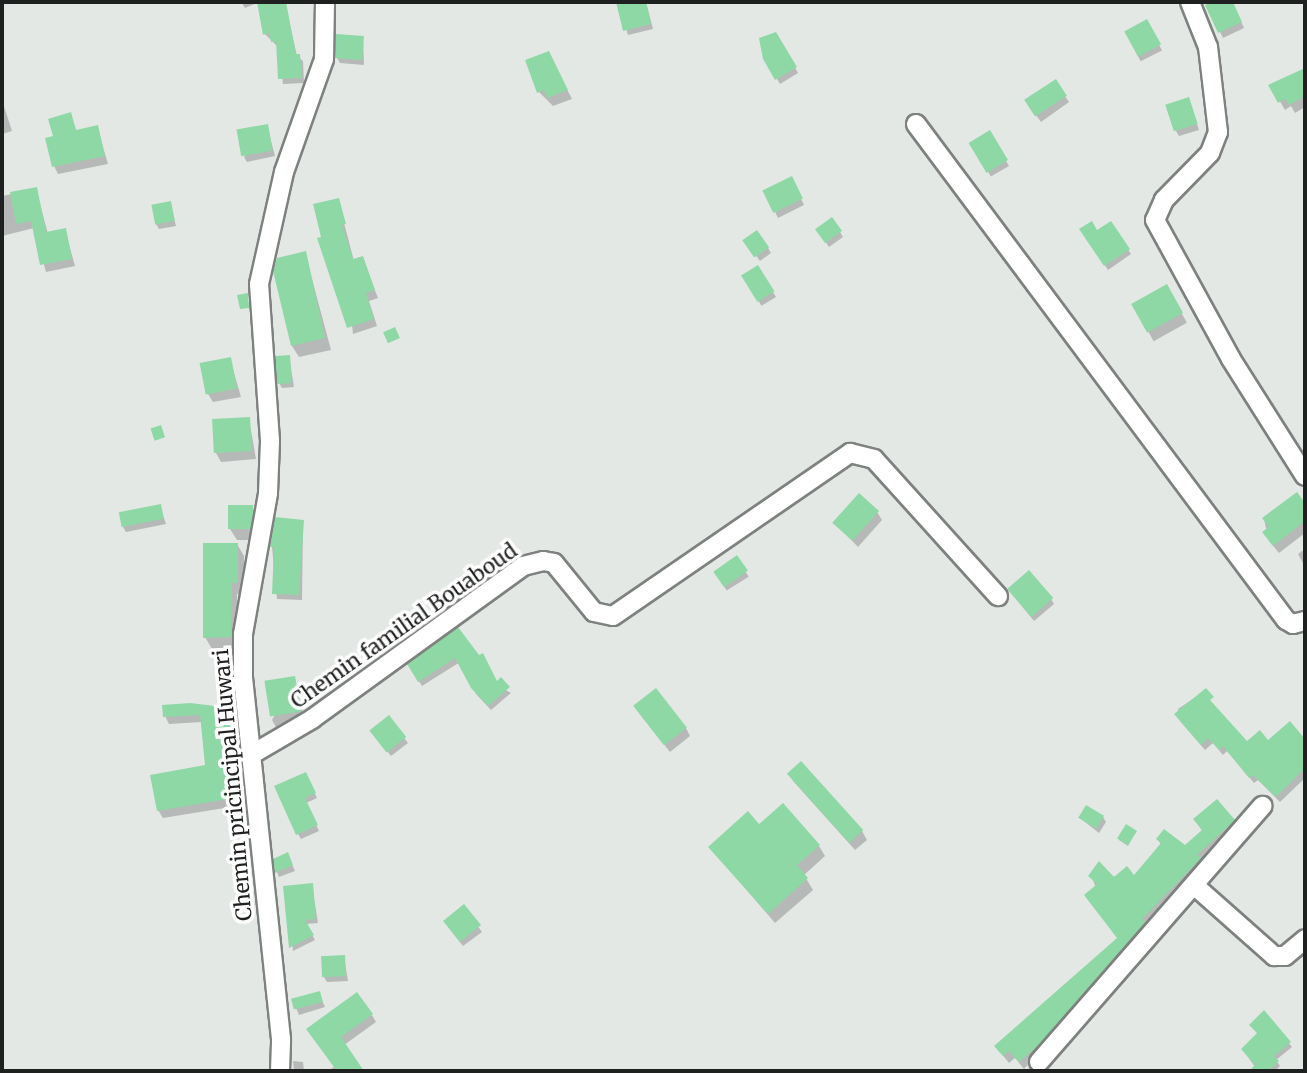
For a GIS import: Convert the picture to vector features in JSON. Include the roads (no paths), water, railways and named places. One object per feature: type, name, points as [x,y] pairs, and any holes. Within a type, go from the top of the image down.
[{"type":"street","name":"Chemin pricincipal Huwari","points":[[280,1071],[281,1039],[251,755],[243,634],[268,493],[270,441],[259,284],[284,172],[324,59],[325,2]]},
{"type":"street","points":[[1190,2],[1208,47],[1218,132],[1210,153],[1164,200],[1155,220],[1231,359],[1305,475]]},
{"type":"street","points":[[916,124],[1286,620],[1293,624],[1305,621]]},
{"type":"street","name":"Chemin familial Bouaboud","points":[[251,755],[312,719],[523,566],[544,561],[554,564],[594,612],[613,616],[850,453],[874,459],[998,596]]},
{"type":"street","points":[[1039,1062],[1262,806]]},
{"type":"street","points":[[1195,886],[1274,956],[1285,956],[1305,939]]}]
